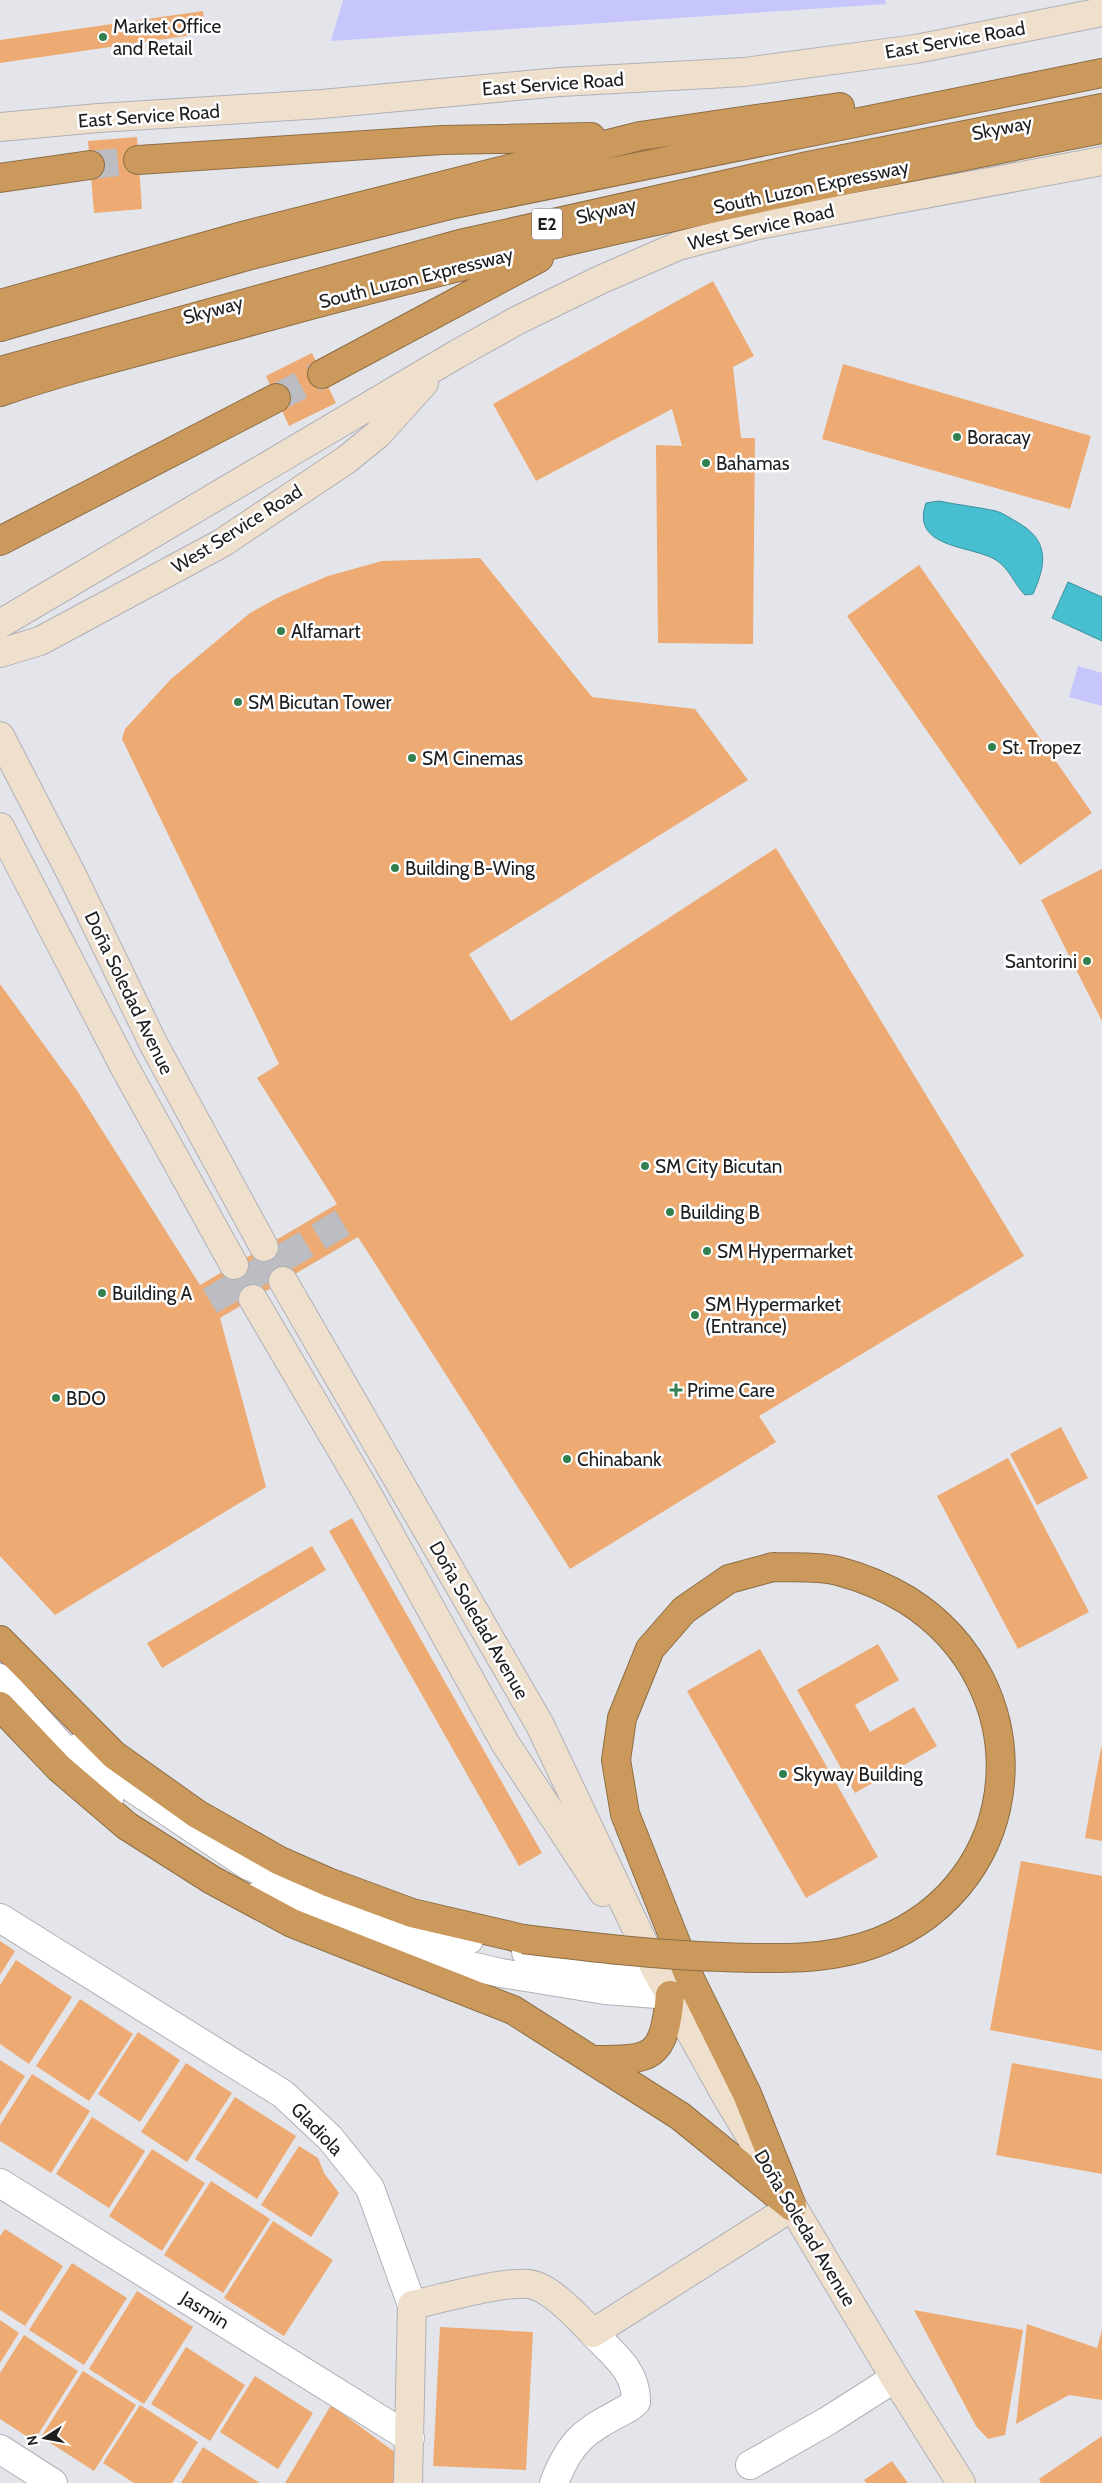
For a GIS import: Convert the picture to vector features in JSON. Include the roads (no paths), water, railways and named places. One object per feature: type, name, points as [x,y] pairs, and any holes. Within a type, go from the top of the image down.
[{"type":"highway","points":[[0,304],[246,235],[640,136],[818,112],[1102,57]]},
{"type":"highway","name":"Skyway","points":[[0,327],[247,256],[454,204],[1102,73]]},
{"type":"highway","name":"Skyway","points":[[0,371],[460,244],[808,166],[1102,108]]},
{"type":"highway","name":"South Luzon Expressway","points":[[0,392],[271,315],[470,263],[830,182],[1102,129]]},
{"type":"highway","points":[[138,160],[442,140],[640,136]]},
{"type":"highway","points":[[0,178],[90,165]]},
{"type":"highway","points":[[322,374],[532,260],[637,224]]},
{"type":"highway","points":[[0,541],[276,398]]},
{"type":"highway","points":[[0,1640],[114,1756],[197,1814],[280,1860],[328,1882],[412,1913],[523,1939],[651,1954],[774,1959],[843,1952],[879,1941],[911,1926],[938,1908],[959,1886],[977,1861],[990,1835],[998,1806],[1001,1747],[989,1697],[976,1671],[958,1645],[907,1600],[873,1584],[836,1570],[773,1567],[729,1579],[684,1610],[650,1649],[622,1718],[616,1760],[625,1814],[680,1988],[747,2094],[792,2207]]},
{"type":"highway","points":[[6,1694],[60,1768],[127,1826],[212,1880],[292,1923],[513,2010],[680,2116],[792,2207]]},
{"type":"highway","points":[[589,2059],[635,2058],[646,2056],[655,2050],[662,2041],[680,1988]]},
{"type":"main road","name":"East Service Road","points":[[0,127],[98,118],[322,104],[560,82],[745,72],[916,49],[1102,12]]},
{"type":"main road","name":"West Service Road","points":[[0,624],[518,320],[600,280],[678,246],[758,225],[1102,161]]},
{"type":"main road","name":"West Service Road","points":[[0,653],[40,641],[222,543],[346,460],[378,434],[444,362]]},
{"type":"main road","name":"Doña Soledad Avenue","points":[[0,736],[74,879],[153,1043],[264,1247]]},
{"type":"main road","name":"Doña Soledad Avenue","points":[[0,827],[125,1068],[234,1265]]},
{"type":"main road","name":"Doña Soledad Avenue","points":[[283,1281],[540,1725],[656,1970]]},
{"type":"main road","name":"Doña Soledad Avenue","points":[[253,1299],[368,1495],[505,1743],[656,1970],[680,1988]]},
{"type":"main road","name":"Doña Soledad Avenue","points":[[792,2207],[961,2483]]},
{"type":"main road","points":[[412,2305],[480,2291],[530,2284],[544,2290],[564,2304],[593,2333],[792,2207]]},
{"type":"main road","name":"Gladiola","points":[[408,2483],[412,2305]]},
{"type":"street","points":[[6,1694],[122,1781],[249,1866],[398,1924],[500,1947],[602,1964],[656,1970]]},
{"type":"street","points":[[6,1694],[110,1800],[242,1888],[396,1949],[501,1973],[605,1990],[680,1988]]},
{"type":"street","name":"Gladiola","points":[[0,1918],[283,2094],[330,2138],[370,2188],[412,2305]]},
{"type":"street","name":"Jasmin","points":[[0,2183],[410,2438]]},
{"type":"street","points":[[554,2483],[563,2459],[586,2431],[636,2402],[636,2389],[630,2372],[593,2333]]},
{"type":"street","points":[[750,2465],[829,2420],[895,2378]]},
{"type":"street","points":[[0,2449],[53,2483]]},
{"type":"tunnel","points":[[90,165],[138,160]]},
{"type":"tunnel","points":[[276,398],[322,374]]},
{"type":"tunnel","points":[[210,1301],[347,1220]]},
{"type":"tunnel","points":[[264,1247],[283,1281]]},
{"type":"tunnel","points":[[234,1265],[253,1299]]},
{"type":"place","name":"Market Office and Retail","points":[[103,37]]},
{"type":"place","name":"Boracay","points":[[957,437]]},
{"type":"place","name":"Bahamas","points":[[706,463]]},
{"type":"place","name":"Alfamart","points":[[281,631]]},
{"type":"place","name":"SM Bicutan Tower","points":[[238,702]]},
{"type":"place","name":"St. Tropez","points":[[992,747]]},
{"type":"place","name":"SM Cinemas","points":[[412,758]]},
{"type":"place","name":"Building B-Wing","points":[[395,868]]},
{"type":"place","name":"Santorini","points":[[1087,961]]},
{"type":"place","name":"SM City Bicutan","points":[[645,1166]]},
{"type":"place","name":"Building B","points":[[670,1212]]},
{"type":"place","name":"SM Hypermarket","points":[[707,1251]]},
{"type":"place","name":"Building A","points":[[102,1293]]},
{"type":"place","name":"SM Hypermarket (Entrance)","points":[[695,1315]]},
{"type":"place","name":"Prime Care","points":[[676,1390]]},
{"type":"place","name":"BDO","points":[[56,1398]]},
{"type":"place","name":"Chinabank","points":[[567,1459]]},
{"type":"place","name":"Skyway Building","points":[[783,1774]]}]
